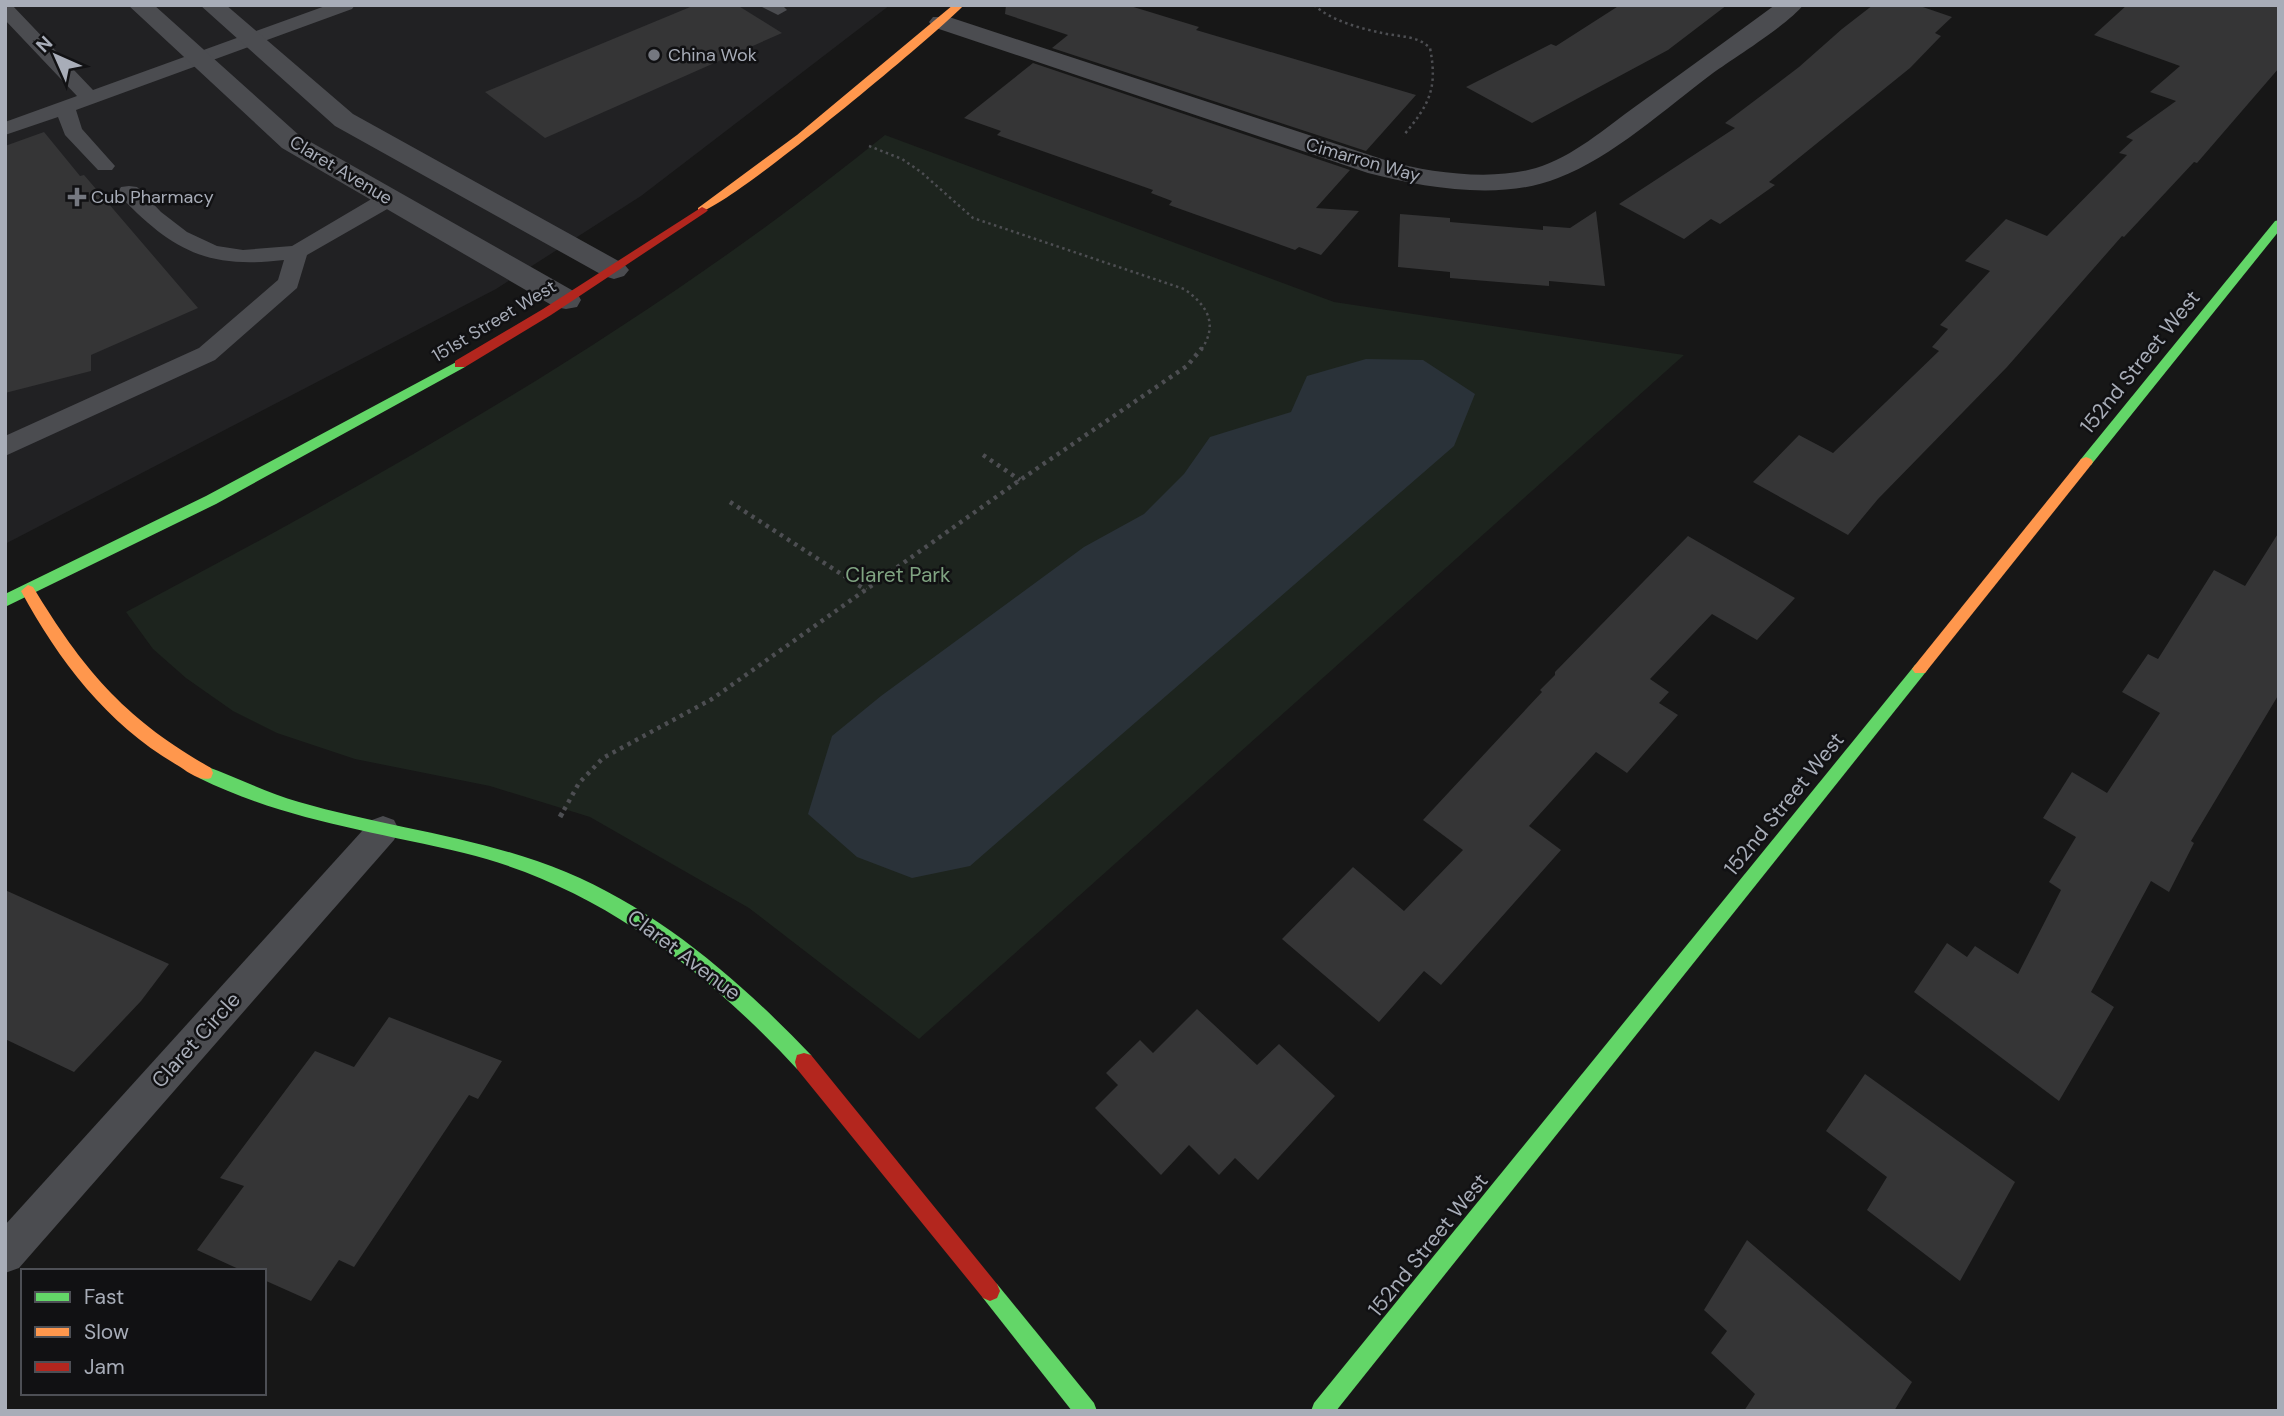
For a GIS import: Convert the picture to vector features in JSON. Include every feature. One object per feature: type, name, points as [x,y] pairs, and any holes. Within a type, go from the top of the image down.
[{"type":"street","name":"Claret Avenue","points":[[140,5],[291,142],[566,300]]},
{"type":"street","points":[[212,5],[344,120],[614,270]]},
{"type":"street","name":"Cimarron Way","points":[[950,14],[1378,167],[1426,179],[1465,183],[1523,179],[1548,173],[1588,153],[1791,5]]},
{"type":"street","name":"151st Street West","points":[[5,601],[205,503],[361,421],[566,300],[706,209],[794,144],[870,85],[950,14]]},
{"type":"street","name":"152nd Street West","points":[[1322,1411],[2279,223]]},
{"type":"street","name":"Claret Avenue","points":[[28,591],[80,673],[108,705],[171,753],[273,802],[327,818],[458,844],[511,859],[564,880],[613,903],[709,968],[753,1007],[831,1092],[1086,1411]]},
{"type":"lane","points":[[5,129],[346,5]]},
{"type":"lane","points":[[5,9],[90,98]]},
{"type":"lane","points":[[65,107],[72,131],[105,166]]},
{"type":"lane","points":[[129,192],[157,223],[199,249],[242,257],[297,251],[388,199]]},
{"type":"lane","points":[[5,447],[207,354],[289,283],[297,251]]},
{"type":"lane","name":"Claret Circle","points":[[6,1251],[383,830]]},
{"type":"path","points":[[1314,5],[1334,17],[1374,31],[1417,39],[1430,48],[1433,98],[1378,167]]},
{"type":"path","points":[[560,817],[579,783],[603,758],[712,699],[1020,480],[1187,366],[1203,350],[1212,329],[1210,313],[1199,298],[1184,289],[973,218],[921,172],[902,159],[869,146]]},
{"type":"path","points":[[983,455],[1020,480]]},
{"type":"path","points":[[730,502],[866,590]]},
{"type":"shaded area","points":[[5,5],[890,5],[641,196],[496,289],[5,544]]},
{"type":"shaded area","points":[[1366,359],[1423,360],[1475,394],[1454,446],[970,866],[912,878],[857,857],[808,814],[832,736],[881,696],[1084,547],[1144,514],[1184,474],[1210,437],[1291,412],[1307,376]]},
{"type":"green space","name":"Claret Park","points":[[885,135],[1334,302],[1684,355],[919,1039],[749,908],[590,817],[490,786],[355,759],[277,733],[233,711],[186,678],[153,649],[126,612],[421,450],[612,333],[796,204]]},
{"type":"building","name":"China Wok","points":[[695,5],[737,5],[782,33],[545,138],[485,92]]},
{"type":"building","points":[[1006,5],[1127,5],[1199,27],[1196,30],[1416,95],[1366,151],[1052,48],[1068,35],[1005,14]]},
{"type":"building","points":[[1620,5],[1727,5],[1668,50],[1532,123],[1466,87],[1551,44],[1556,46]]},
{"type":"building","points":[[1873,5],[1917,5],[1952,17],[1935,33],[1941,36],[1910,68],[1769,182],[1775,185],[1720,224],[1711,219],[1684,239],[1619,204],[1735,128],[1725,123],[1799,67]]},
{"type":"building","points":[[2127,5],[2279,5],[2279,68],[2197,163],[2194,162],[2124,237],[2122,236],[2007,367],[1878,499],[1848,535],[1753,482],[1799,435],[1833,453],[1939,351],[1932,347],[1948,329],[1940,325],[1990,271],[1965,261],[2006,219],[2047,236],[2127,155],[2119,153],[2133,140],[2126,137],[2176,101],[2150,92],[2180,66],[2094,35]]},
{"type":"building","points":[[1033,63],[1350,170],[1316,208],[1359,211],[1321,255],[1299,247],[1295,250],[1169,205],[1172,201],[1151,193],[1153,190],[997,135],[1001,131],[964,118]]},
{"type":"building","points":[[44,132],[198,308],[91,355],[91,371],[5,393],[5,146]]},
{"type":"building","points":[[1596,211],[1605,286],[1549,281],[1549,286],[1450,278],[1450,272],[1398,267],[1400,214],[1450,218],[1450,222],[1543,230],[1543,226],[1570,228]]},
{"type":"building","points":[[2279,532],[2279,694],[2191,841],[2194,843],[2169,892],[2151,881],[2091,992],[2114,1007],[2059,1101],[1914,992],[1947,943],[1967,957],[1975,946],[2018,974],[2061,890],[2049,882],[2076,837],[2043,818],[2072,772],[2107,793],[2160,713],[2122,692],[2148,654],[2158,659],[2214,570],[2245,586]]},
{"type":"building","points":[[1688,536],[1795,598],[1757,640],[1712,614],[1650,679],[1669,692],[1659,703],[1678,715],[1627,773],[1596,752],[1529,826],[1561,850],[1441,985],[1424,971],[1379,1022],[1282,939],[1353,867],[1404,911],[1463,850],[1423,820],[1542,692],[1540,690],[1555,672]]},
{"type":"building","points":[[5,890],[169,964],[141,1001],[74,1072],[5,1039]]},
{"type":"building","points":[[1197,1009],[1257,1065],[1279,1044],[1335,1096],[1258,1180],[1235,1158],[1219,1175],[1189,1145],[1161,1175],[1095,1108],[1118,1085],[1106,1073],[1140,1040],[1153,1053]]},
{"type":"building","points":[[389,1017],[502,1061],[478,1099],[469,1095],[354,1267],[339,1260],[311,1301],[266,1281],[266,1269],[239,1269],[197,1250],[244,1186],[220,1178],[315,1051],[354,1067]]},
{"type":"building","points":[[1865,1074],[2015,1182],[1960,1281],[1867,1210],[1887,1177],[1826,1131]]},
{"type":"building","points":[[1747,1240],[1912,1382],[1894,1411],[1744,1411],[1755,1394],[1711,1353],[1727,1331],[1704,1310]]},
{"type":"traffic: fast","points":[[2086,462],[2279,223]]},
{"type":"traffic: fast","points":[[5,601],[211,500],[460,364]]},
{"type":"traffic: fast","points":[[1322,1411],[1920,669]]},
{"type":"traffic: fast","points":[[205,773],[236,788],[300,810],[465,846],[515,860],[562,878],[651,927],[692,957],[732,990],[804,1062]]},
{"type":"traffic: fast","points":[[990,1291],[1086,1411]]},
{"type":"traffic: slow","points":[[702,210],[833,111],[959,5]]},
{"type":"traffic: slow","points":[[1920,669],[2086,462]]},
{"type":"traffic: slow","points":[[28,591],[64,649],[102,696],[147,737],[205,773]]},
{"type":"traffic: jam","points":[[460,364],[547,312],[702,210]]},
{"type":"traffic: jam","points":[[804,1062],[990,1291]]},
{"type":"place","name":"China Wok","points":[[654,55]]},
{"type":"place","name":"Cub Pharmacy","points":[[77,197]]}]
